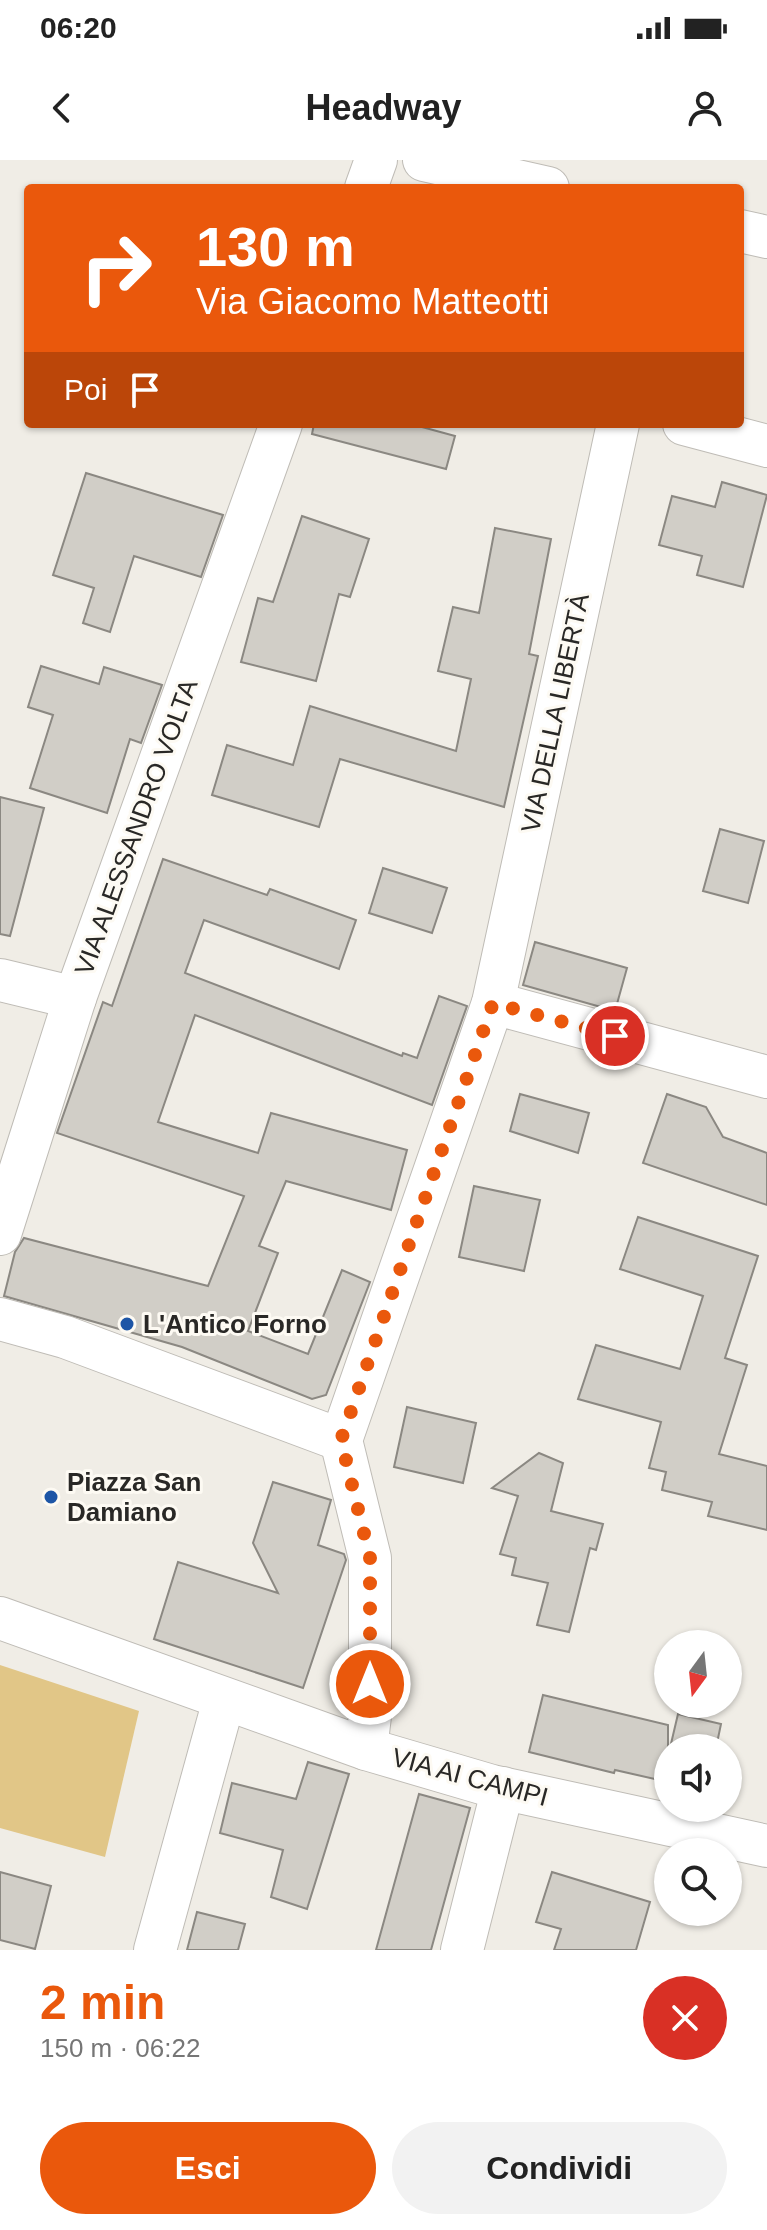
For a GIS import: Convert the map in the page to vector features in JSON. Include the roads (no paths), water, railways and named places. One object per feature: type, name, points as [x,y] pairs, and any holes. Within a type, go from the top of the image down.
[{"type":"street","points":[[367,184],[376,160]]},
{"type":"street","points":[[424,160],[530,184]]},
{"type":"street","points":[[744,232],[767,237]]},
{"type":"street","name":"VIA ALESSANDRO VOLTA","points":[[0,1234],[75,998],[280,428]]},
{"type":"street","name":"VIA DELLA LIBERTÀ","points":[[341,1440],[493,1003],[617,428]]},
{"type":"street","points":[[699,428],[767,446]]},
{"type":"street","points":[[0,980],[75,998]]},
{"type":"street","points":[[493,1003],[767,1077]]},
{"type":"street","points":[[0,1319],[65,1337],[341,1440],[370,1558],[370,1716],[366,1749]]},
{"type":"street","name":"VIA AI CAMPI","points":[[0,1618],[366,1749],[503,1788],[767,1846]]},
{"type":"street","points":[[155,1950],[224,1700]]},
{"type":"street","points":[[462,1950],[503,1788]]},
{"type":"place","name":"L'Antico Forno","points":[[127,1324]]},
{"type":"place","name":"Piazza San Damiano","points":[[51,1497]]}]
